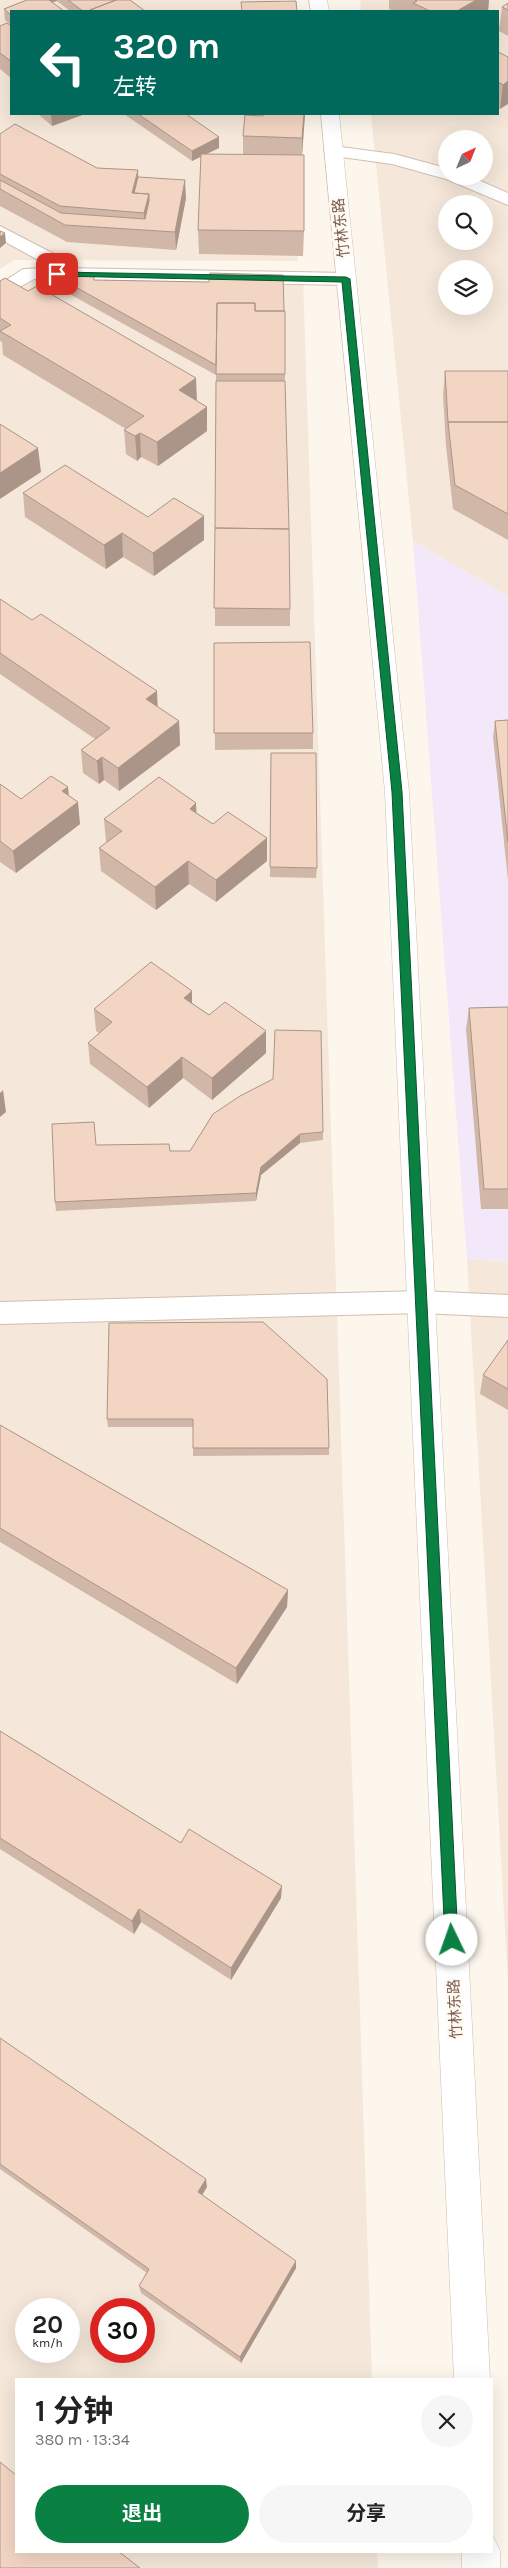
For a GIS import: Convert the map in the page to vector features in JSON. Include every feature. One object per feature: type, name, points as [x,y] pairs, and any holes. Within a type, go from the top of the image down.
[{"type":"street","name":"竹林东路","points":[[330,115],[397,792],[472,2378]]},
{"type":"street","points":[[481,2553],[481,2568]]},
{"type":"lane","points":[[333,151],[394,159],[438,172]]},
{"type":"lane","points":[[474,185],[508,200]]},
{"type":"lane","points":[[0,232],[49,259],[57,274]]},
{"type":"lane","points":[[0,292],[30,274],[346,279]]},
{"type":"lane","points":[[0,1313],[421,1302],[508,1306]]},
{"type":"shaded area","points":[[0,0],[278,0],[279,10],[10,10],[10,115],[287,115],[298,261],[14,260],[0,269]]},
{"type":"shaded area","points":[[360,0],[508,0],[508,596],[413,541],[371,115],[499,115],[499,10],[361,10]]},
{"type":"shaded area","points":[[30,273],[303,278],[372,2378],[15,2378],[15,2553],[377,2553],[378,2568],[0,2568],[0,292]]},
{"type":"shaded area","points":[[413,541],[508,596],[508,1262],[467,1259]]},
{"type":"shaded area","points":[[467,1259],[508,1262],[508,1983]]},
{"type":"building","points":[[27,0],[49,0],[63,10],[10,10],[10,14],[4,9]]},
{"type":"building","points":[[68,0],[116,0],[90,10],[82,10]]},
{"type":"building","points":[[116,0],[130,0],[144,10],[90,10]]},
{"type":"building","points":[[415,0],[476,0],[459,10],[428,10],[413,3],[417,1]]},
{"type":"building","points":[[296,1],[297,10],[242,10],[241,2]]},
{"type":"building","points":[[508,3],[508,10],[502,7]]},
{"type":"building","points":[[7,23],[10,25],[10,60],[0,53],[0,26]]},
{"type":"building","points":[[499,52],[508,57],[508,81],[503,85],[499,83]]},
{"type":"building","points":[[139,115],[187,115],[219,137],[192,151]]},
{"type":"building","points":[[245,115],[304,115],[302,138],[243,136]]},
{"type":"building","points":[[15,124],[97,168],[138,170],[132,193],[149,194],[144,213],[60,206],[0,174],[0,134]]},
{"type":"building","points":[[201,154],[304,155],[304,231],[198,230]]},
{"type":"building","points":[[138,177],[185,180],[175,232],[65,225],[0,189],[0,180],[61,213],[145,219],[149,194],[134,193]]},
{"type":"building","points":[[54,271],[94,273],[94,280],[209,282],[210,273],[283,275],[284,311],[255,311],[255,303],[217,303],[216,365],[54,275]]},
{"type":"building","points":[[5,278],[28,291],[37,286],[196,378],[179,390],[207,407],[157,442],[140,433],[135,436],[124,430],[144,416],[0,331],[11,325],[0,318],[0,281]]},
{"type":"building","points":[[217,303],[255,303],[255,311],[285,311],[285,374],[216,374]]},
{"type":"building","points":[[445,371],[508,371],[508,422],[448,422]]},
{"type":"building","points":[[216,381],[285,381],[289,529],[215,528]]},
{"type":"building","points":[[448,422],[508,422],[508,514],[455,485]]},
{"type":"building","points":[[0,424],[38,448],[0,473]]},
{"type":"building","points":[[65,465],[148,517],[174,498],[204,516],[153,553],[122,533],[104,545],[23,493]]},
{"type":"building","points":[[215,528],[289,529],[290,609],[214,608]]},
{"type":"building","points":[[0,599],[32,620],[41,614],[157,691],[146,699],[179,721],[118,768],[102,757],[97,761],[81,750],[110,728],[0,653]]},
{"type":"building","points":[[310,642],[313,733],[214,733],[214,643]]},
{"type":"building","points":[[508,720],[508,842],[495,721]]},
{"type":"building","points":[[271,753],[316,753],[317,868],[270,867]]},
{"type":"building","points":[[51,776],[68,787],[62,791],[78,802],[13,851],[0,841],[0,784],[21,799]]},
{"type":"building","points":[[159,777],[196,803],[190,809],[213,824],[228,812],[267,838],[216,880],[188,861],[155,887],[99,848],[122,831],[104,819]]},
{"type":"building","points":[[151,962],[192,991],[184,998],[209,1015],[225,1002],[266,1031],[212,1078],[182,1057],[147,1087],[88,1043],[112,1022],[94,1009]]},
{"type":"building","points":[[508,1007],[508,1189],[484,1189],[469,1008]]},
{"type":"building","points":[[275,1030],[321,1031],[323,1132],[300,1134],[261,1167],[256,1193],[55,1202],[52,1124],[94,1122],[96,1145],[169,1144],[170,1151],[190,1151],[213,1114],[240,1096],[273,1079]]},
{"type":"building","points":[[263,1322],[327,1379],[329,1448],[193,1448],[193,1419],[107,1419],[109,1323]]},
{"type":"building","points":[[508,1340],[508,1389],[483,1375]]},
{"type":"building","points":[[0,1425],[288,1590],[236,1668],[0,1528]]},
{"type":"building","points":[[0,1731],[181,1843],[189,1829],[282,1886],[231,1968],[139,1909],[132,1921],[0,1838]]},
{"type":"building","points":[[0,2038],[206,2179],[198,2192],[296,2261],[240,2357],[139,2286],[149,2269],[0,2164]]},
{"type":"building","points":[[0,2462],[15,2474],[15,2553],[121,2553],[140,2568],[0,2568]]},
{"type":"route","points":[[57,274],[346,279],[397,792],[452,1940]]}]
